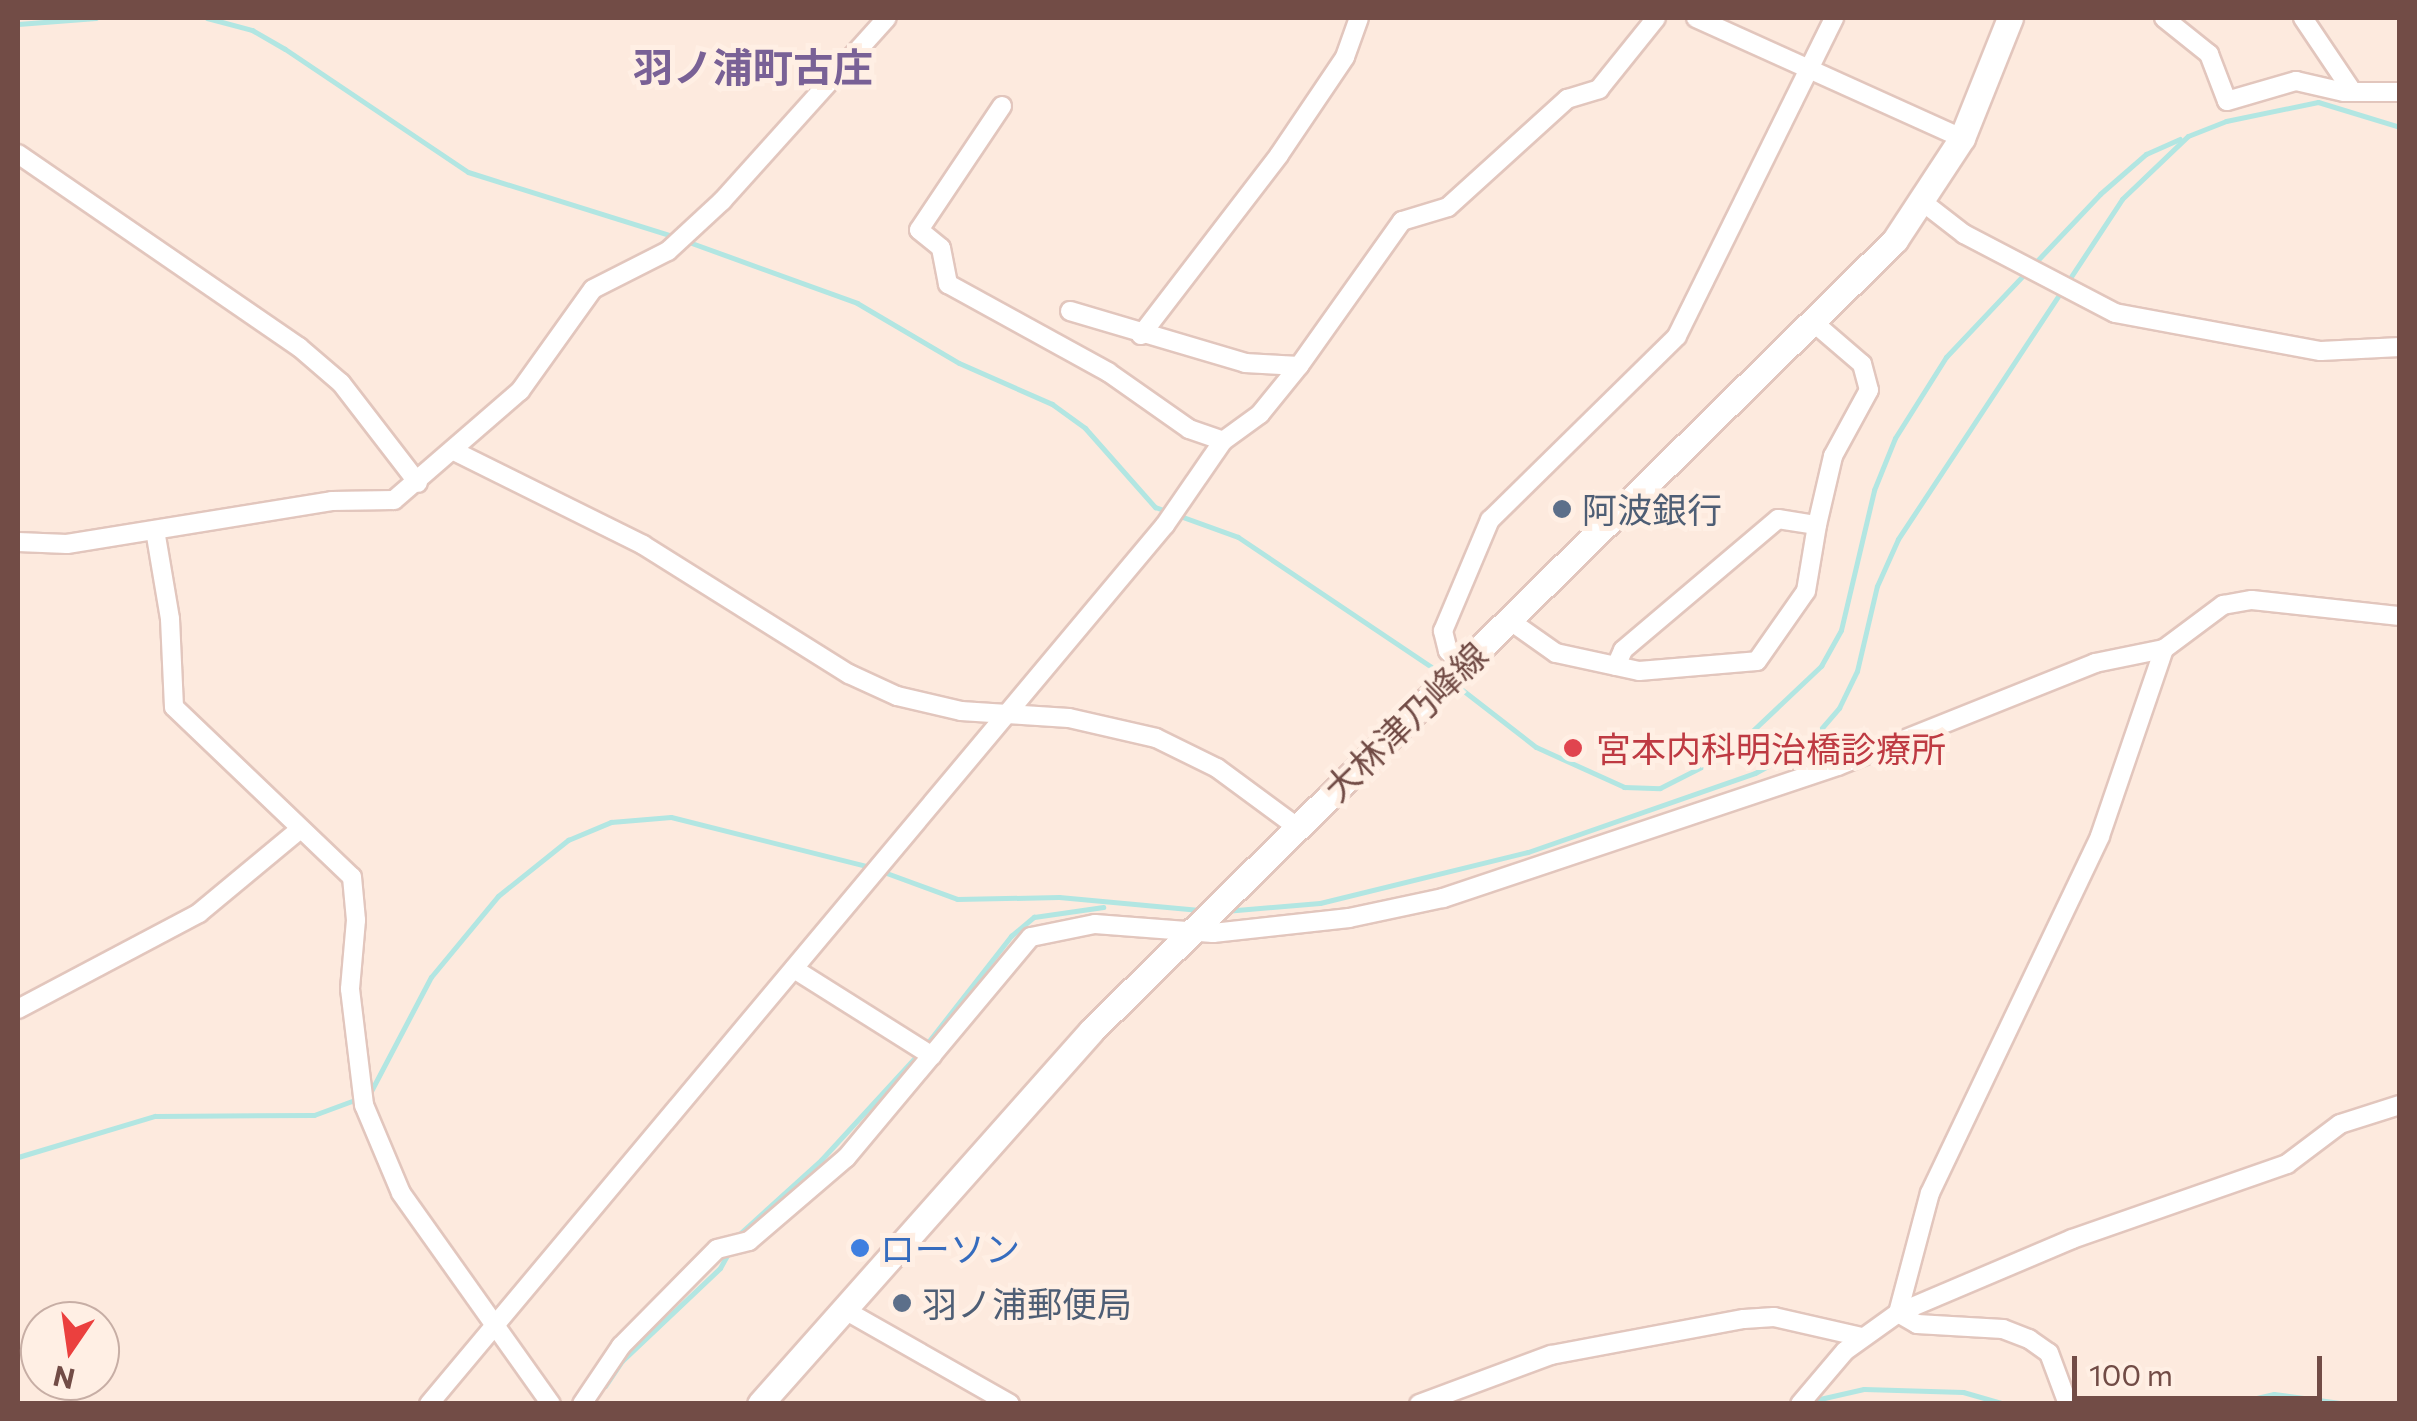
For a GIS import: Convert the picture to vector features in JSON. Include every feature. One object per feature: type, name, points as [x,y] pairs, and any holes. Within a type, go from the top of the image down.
[{"type":"main road","name":"大林津乃峰線","points":[[760,1404],[1091,1031],[1814,322],[1924,203],[1962,138],[2010,18]]},
{"type":"street","points":[[18,542],[68,544],[332,502],[394,500],[456,452],[520,391],[593,290],[684,238],[887,18]]},
{"type":"street","points":[[1141,334],[1280,155],[1345,57],[1359,18]]},
{"type":"street","points":[[429,1404],[1165,524],[1223,441],[1260,414],[1299,366],[1402,220],[1448,207],[1567,99],[1599,89],[1656,18]]},
{"type":"street","points":[[1696,18],[1962,138]]},
{"type":"street","points":[[1454,674],[1444,631],[1490,520],[1677,336],[1834,18]]},
{"type":"street","points":[[2164,18],[2209,54],[2227,100],[2296,81],[2352,92],[2400,92]]},
{"type":"street","points":[[2303,18],[2352,92]]},
{"type":"street","points":[[1002,106],[919,230],[941,248],[948,284],[1108,372],[1189,429],[1223,441]]},
{"type":"street","points":[[18,154],[299,347],[376,424],[418,483]]},
{"type":"street","points":[[1924,203],[2073,294],[2157,324],[2321,351],[2400,346]]},
{"type":"street","points":[[1070,311],[1245,362],[1299,366]]},
{"type":"street","points":[[1509,620],[1556,653],[1652,672],[1757,661],[1806,591],[1833,456],[1869,390],[1862,364],[1814,322]]},
{"type":"street","points":[[456,452],[643,545],[849,674],[898,696],[961,711],[1008,711],[1133,731],[1179,746],[1296,827]]},
{"type":"street","points":[[1616,666],[1622,650],[1778,519],[1817,525]]},
{"type":"street","points":[[156,530],[170,619],[174,706],[298,830],[352,877],[356,920],[350,989],[362,1096],[401,1193],[492,1328],[550,1404]]},
{"type":"street","points":[[582,1404],[621,1346],[734,1244],[846,1158],[925,1051],[1032,936],[1094,924],[1349,918],[1443,898],[1838,766],[2095,663],[2164,649],[2224,605],[2252,600],[2400,616]]},
{"type":"street","points":[[1898,1313],[1930,1193],[2100,836],[2164,649]]},
{"type":"street","points":[[18,1009],[199,912],[298,830]]},
{"type":"street","points":[[794,968],[925,1051]]},
{"type":"street","points":[[1800,1404],[1862,1337],[1898,1313],[2072,1238],[2287,1164],[2340,1124],[2400,1105]]},
{"type":"street","points":[[843,1309],[1010,1404]]},
{"type":"street","points":[[1898,1313],[1917,1324],[2003,1329],[2029,1339],[2058,1368],[2068,1404]]},
{"type":"street","points":[[1418,1404],[1551,1355],[1744,1319],[1774,1317],[1862,1337]]},
{"type":"waterway","points":[[18,24],[96,18]]},
{"type":"waterway","points":[[207,18],[252,30],[285,49],[468,172],[676,237]]},
{"type":"waterway","points":[[1225,911],[1320,903],[1528,852],[1755,773],[1808,744],[1839,708],[1857,671],[1877,586],[1898,539],[2122,199],[2188,136],[2226,121],[2318,102],[2400,127]]},
{"type":"waterway","points":[[1456,685],[1536,747],[1624,787],[1660,788],[1729,753],[1821,666],[1841,630],[1874,490],[1895,438],[1946,357],[2100,194],[2146,154],[2180,139]]},
{"type":"waterway","points":[[686,241],[857,303],[959,363],[1052,404],[1085,428],[1155,507],[1238,537],[1443,675]]},
{"type":"waterway","points":[[370,1093],[431,977],[498,896],[568,840],[611,822],[671,817],[870,867]]},
{"type":"waterway","points":[[881,871],[957,899],[1059,897],[1199,910]]},
{"type":"waterway","points":[[925,1046],[1011,936],[1034,917],[1103,907]]},
{"type":"waterway","points":[[736,1237],[821,1160],[918,1054]]},
{"type":"waterway","points":[[18,1157],[155,1116],[314,1115],[360,1098]]},
{"type":"waterway","points":[[605,1386],[622,1361],[720,1268],[729,1252]]},
{"type":"waterway","points":[[1811,1401],[1864,1389],[1963,1392],[2005,1404]]},
{"type":"waterway","points":[[2231,1404],[2274,1394],[2347,1404]]},
{"type":"place","name":"阿波銀行","points":[[1562,509]]},
{"type":"place","name":"宮本内科明治橋診療所","points":[[1573,748]]},
{"type":"place","name":"ローソン","points":[[860,1248]]},
{"type":"place","name":"羽ノ浦郵便局","points":[[902,1303]]},
{"type":"district","name":"羽ノ浦町古庄","points":[[753,66]]}]
